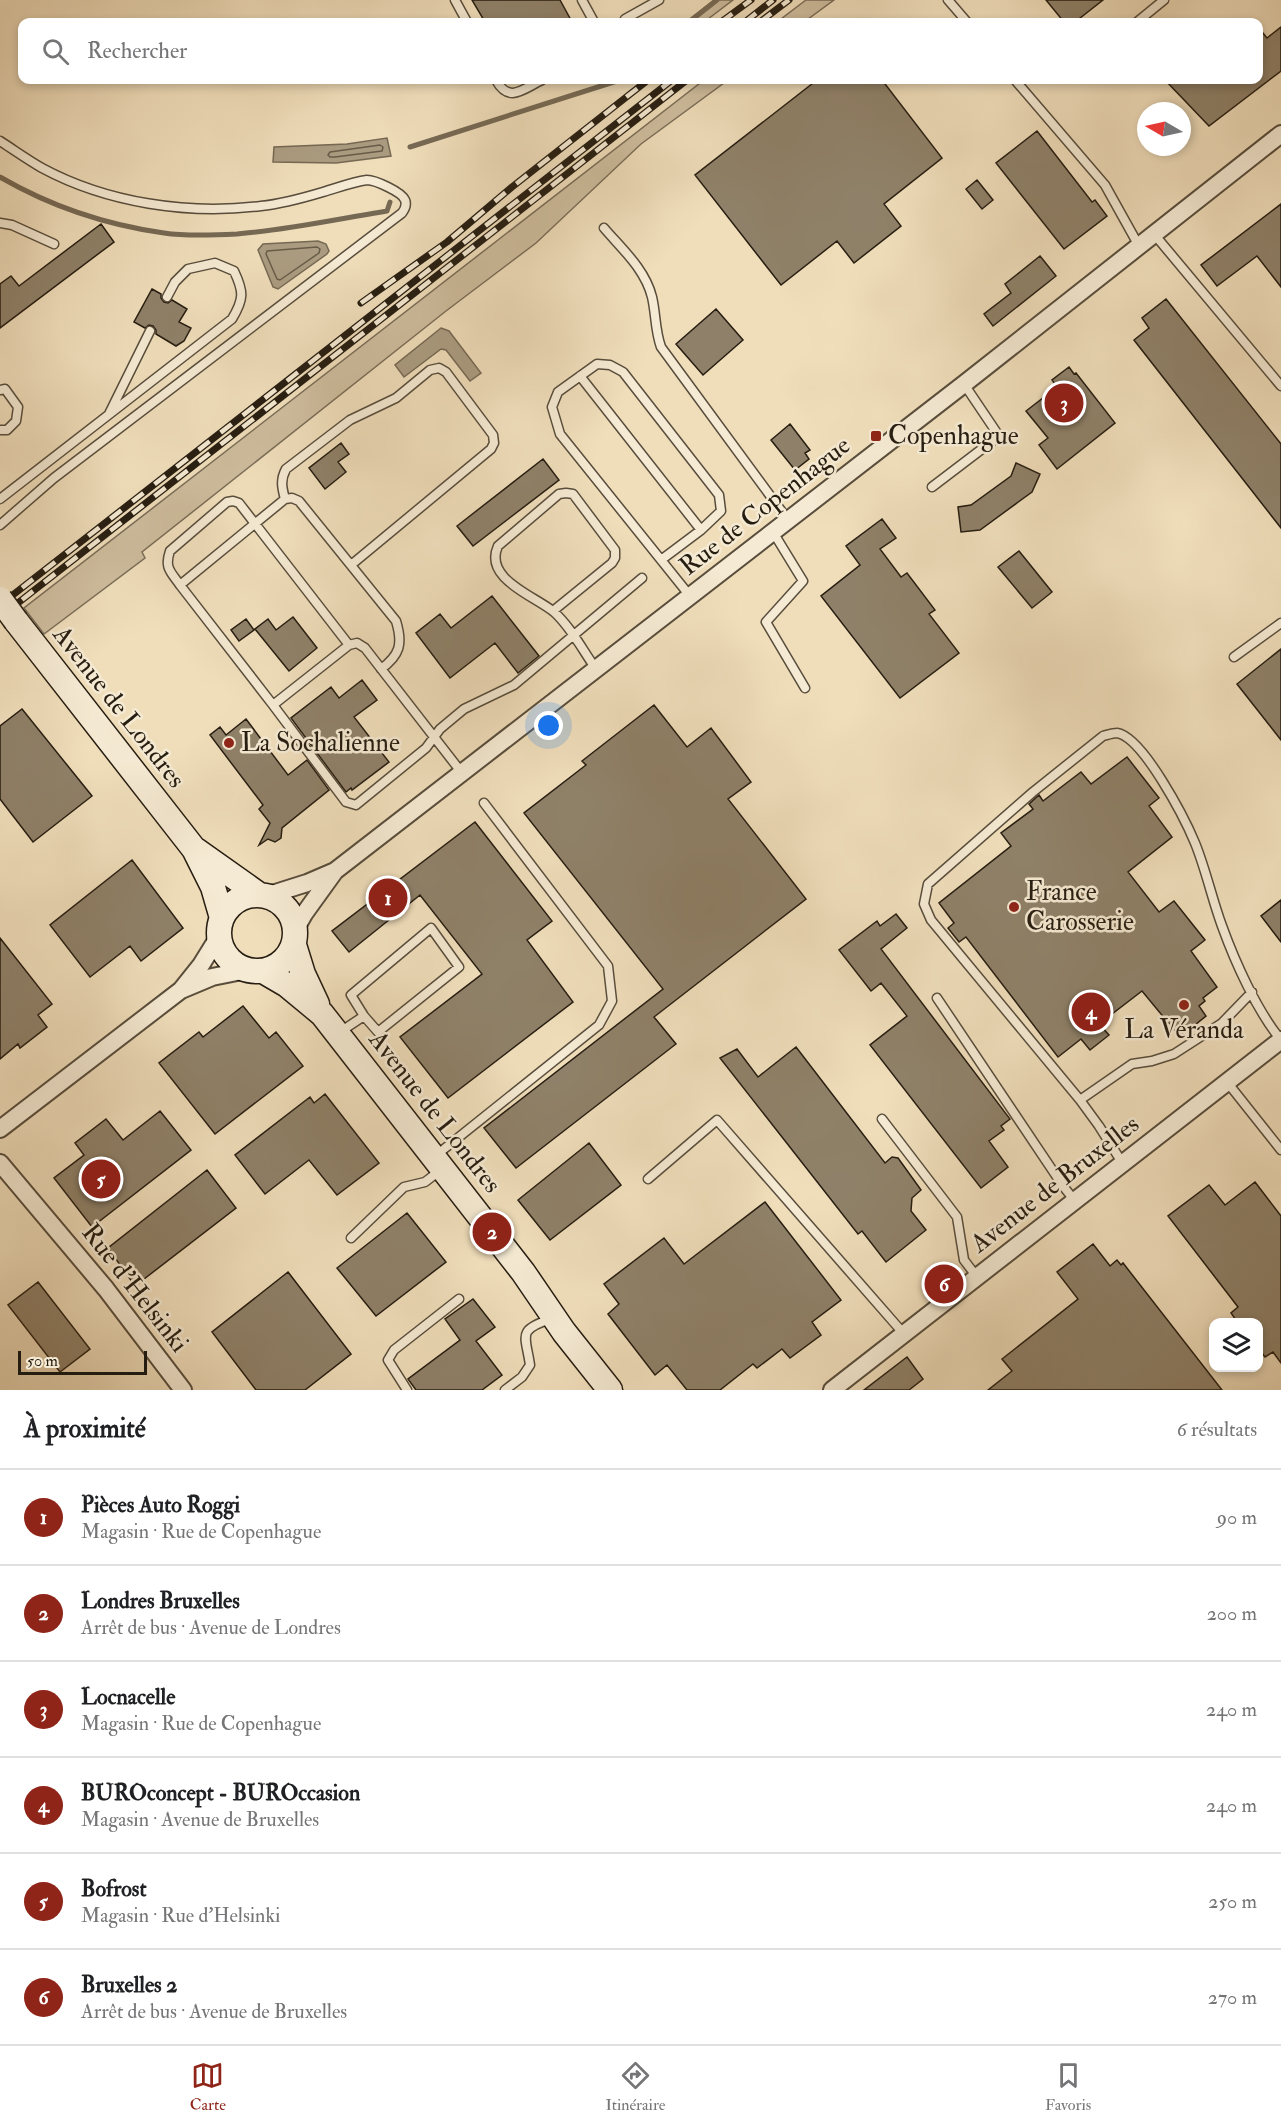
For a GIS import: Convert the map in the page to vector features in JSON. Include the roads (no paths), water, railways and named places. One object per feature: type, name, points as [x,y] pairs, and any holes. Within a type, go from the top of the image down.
[{"type":"street","name":"Rue de Copenhague","points":[[294,937],[304,914],[335,872],[964,384],[1281,134]]},
{"type":"street","name":"Avenue de Londres","points":[[0,599],[194,849],[213,887],[220,927]]},
{"type":"street","name":"Avenue de Londres","points":[[194,849],[262,895]]},
{"type":"street","name":"Rue de Copenhague","points":[[262,895],[288,890],[335,872]]},
{"type":"street","points":[[0,1130],[181,990],[201,965],[228,907],[236,900],[262,895],[279,901],[286,907],[291,917],[294,937],[286,958],[276,967],[212,977],[181,990]]},
{"type":"street","points":[[220,927],[226,956],[235,964],[255,970]]},
{"type":"street","name":"Avenue de Londres","points":[[294,937],[303,974],[322,1014],[523,1272],[554,1318],[610,1390]]},
{"type":"street","name":"Avenue de Londres","points":[[255,970],[287,985],[322,1014]]},
{"type":"street","name":"Avenue de Bruxelles","points":[[832,1390],[1281,1040]]},
{"type":"street","name":"Rue d'Helsinki","points":[[0,1163],[106,1289],[183,1390]]},
{"type":"lane","points":[[455,0],[465,18]]},
{"type":"lane","points":[[582,0],[592,18]]},
{"type":"lane","points":[[627,18],[659,0]]},
{"type":"lane","points":[[948,0],[964,18]]},
{"type":"lane","points":[[1142,18],[1164,0]]},
{"type":"lane","points":[[498,84],[502,91],[509,94],[517,93],[534,84]]},
{"type":"lane","points":[[1018,84],[1105,185],[1139,246]]},
{"type":"lane","points":[[0,141],[43,168],[78,183],[119,198],[163,205],[210,208],[261,206],[308,197],[367,180],[375,180],[402,196],[406,202],[406,208],[402,213],[54,478],[0,525]]},
{"type":"lane","points":[[0,223],[12,225],[54,244]]},
{"type":"lane","points":[[604,228],[647,282],[652,297],[657,338],[661,347],[788,520]]},
{"type":"lane","points":[[1154,234],[1281,386]]},
{"type":"lane","points":[[0,499],[232,319],[242,303],[242,286],[234,271],[215,263],[188,269],[175,282],[167,297]]},
{"type":"lane","points":[[108,416],[150,331]]},
{"type":"lane","points":[[661,560],[701,530],[721,511],[719,495],[623,372],[610,365],[597,364],[558,392],[552,407],[560,434],[661,560],[690,596]]},
{"type":"lane","points":[[285,499],[281,486],[282,476],[286,469],[350,420],[396,398],[430,370],[439,368],[446,372],[493,435],[494,443],[491,449],[351,565]]},
{"type":"lane","points":[[580,376],[701,530]]},
{"type":"lane","points":[[932,487],[999,435],[964,384]]},
{"type":"lane","points":[[0,390],[5,389],[18,407],[16,421],[7,430],[0,430]]},
{"type":"lane","points":[[553,611],[612,563],[615,558],[615,550],[573,494],[566,493],[559,495],[498,546],[495,552],[496,563],[503,575],[518,589],[553,611],[597,669]]},
{"type":"lane","points":[[180,585],[285,499],[292,498],[299,501],[396,621],[400,634],[398,651],[393,660],[381,669]]},
{"type":"lane","points":[[350,645],[239,503],[227,502],[170,551],[167,567],[346,802],[352,805],[356,805],[417,755],[440,729],[464,709],[514,685],[642,578]]},
{"type":"lane","points":[[773,532],[803,581],[766,622],[805,688]]},
{"type":"lane","points":[[1234,657],[1281,623]]},
{"type":"lane","points":[[273,705],[350,645],[357,643],[365,648],[462,773]]},
{"type":"lane","points":[[1123,1164],[1080,1100],[931,920],[924,904],[928,884],[1033,792],[1103,736],[1117,733],[1131,740],[1160,775],[1195,841],[1222,927],[1269,1025],[1281,1040]]},
{"type":"lane","points":[[351,1238],[404,1187],[425,1182],[447,1148],[599,1025],[612,1001],[608,966],[484,803]]},
{"type":"lane","points":[[430,928],[459,967],[378,1032],[364,1016],[351,995],[430,928]]},
{"type":"lane","points":[[1080,1100],[1132,1064],[1174,1054],[1222,1023],[1252,992]]},
{"type":"lane","points":[[937,998],[1075,1201]]},
{"type":"lane","points":[[337,1034],[364,1016]]},
{"type":"lane","points":[[1227,1082],[1281,1150]]},
{"type":"lane","points":[[882,1119],[957,1217],[963,1260],[977,1277]]},
{"type":"lane","points":[[648,1179],[717,1120],[904,1334]]},
{"type":"lane","points":[[407,1390],[388,1360],[394,1350],[459,1299]]},
{"type":"lane","points":[[505,1390],[522,1377],[530,1365],[524,1338],[526,1331],[536,1323],[554,1318]]},
{"type":"water","points":[[387,138],[391,156],[336,163],[273,162],[274,147],[347,144]]},
{"type":"water","points":[[318,241],[326,244],[329,251],[327,254],[278,289],[273,287],[258,250],[263,244]]},
{"type":"water","points":[[441,328],[449,331],[481,373],[470,381],[446,350],[441,349],[404,377],[395,365]]},
{"type":"waterway","points":[[694,18],[717,0]]},
{"type":"waterway","points":[[410,147],[607,84]]},
{"type":"waterway","points":[[0,177],[39,197],[79,213],[121,225],[181,235],[237,234],[293,227],[387,211],[390,202]]},
{"type":"railway","points":[[726,18],[751,0]]},
{"type":"railway","points":[[750,18],[773,0]]},
{"type":"railway","points":[[765,18],[789,0]]},
{"type":"railway","points":[[361,303],[447,242],[512,187],[643,84]]},
{"type":"railway","points":[[0,605],[667,84]]},
{"type":"railway","points":[[0,617],[682,84]]},
{"type":"place","name":"Locnacelle","points":[[1064,403]]},
{"type":"place","name":"Copenhague","points":[[876,436]]},
{"type":"place","name":"La Sochalienne","points":[[229,743]]},
{"type":"place","name":"Pièces Auto Roggi","points":[[388,898]]},
{"type":"place","name":"France Carosserie","points":[[1014,907]]},
{"type":"place","name":"La Véranda","points":[[1184,1005]]},
{"type":"place","name":"BUROconcept - BUROccasion","points":[[1091,1012]]},
{"type":"place","name":"Bofrost","points":[[101,1179]]},
{"type":"place","name":"Londres Bruxelles","points":[[492,1232]]},
{"type":"place","name":"Bruxelles 2","points":[[944,1284]]}]
